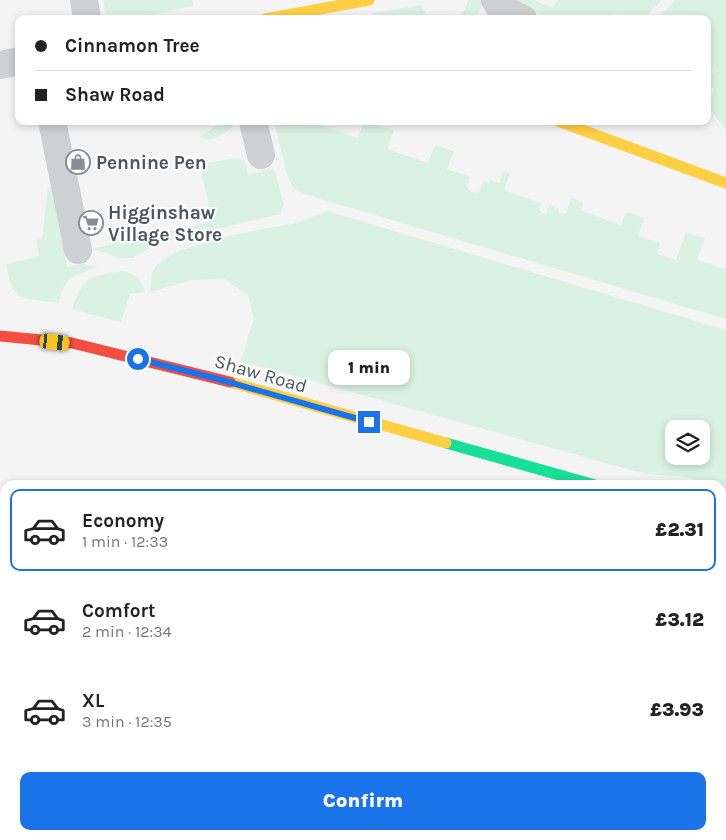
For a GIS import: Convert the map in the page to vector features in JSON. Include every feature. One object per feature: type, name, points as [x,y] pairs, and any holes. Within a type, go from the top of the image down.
[{"type":"main road","points":[[298,15],[369,0]]},
{"type":"main road","points":[[569,125],[726,183]]},
{"type":"main road","name":"Shaw Road","points":[[0,336],[72,343],[171,367],[577,480]]},
{"type":"street","points":[[84,0],[86,15]]},
{"type":"street","points":[[495,0],[500,8],[515,15]]},
{"type":"street","points":[[0,65],[15,62]]},
{"type":"street","points":[[53,125],[78,250]]},
{"type":"street","points":[[253,125],[261,156]]},
{"type":"green space","points":[[103,0],[192,0],[193,6],[151,15],[106,15]]},
{"type":"green space","points":[[468,0],[482,0],[483,2],[478,15],[461,15]]},
{"type":"green space","points":[[510,0],[534,0],[553,8],[557,0],[662,0],[647,15],[620,15],[615,13],[614,15],[541,15],[517,6]]},
{"type":"green space","points":[[675,0],[726,0],[726,130],[711,111],[711,98],[714,89],[711,88],[711,78],[714,70],[711,68],[711,15],[661,15]]},
{"type":"green space","points":[[421,5],[427,15],[371,15],[373,13]]},
{"type":"green space","points":[[218,125],[233,125],[220,136],[211,139],[199,137]]},
{"type":"green space","points":[[275,125],[321,125],[358,138],[363,125],[377,125],[394,130],[387,149],[428,163],[435,145],[454,151],[447,169],[470,177],[467,186],[469,191],[476,193],[479,191],[483,181],[489,183],[490,180],[499,183],[504,170],[510,173],[504,190],[542,204],[539,211],[546,214],[550,205],[559,209],[558,212],[566,214],[571,198],[583,202],[581,211],[621,225],[626,212],[644,218],[638,236],[660,243],[657,254],[676,260],[686,232],[705,238],[697,260],[726,269],[726,319],[301,193],[292,186],[287,174]]},
{"type":"green space","points":[[237,158],[243,160],[246,164],[248,175],[274,168],[284,205],[280,214],[172,239],[152,247],[133,258],[120,258],[92,249],[212,221],[200,164]]},
{"type":"green space","points":[[51,187],[67,267],[83,264],[99,267],[77,275],[67,282],[59,303],[19,296],[11,285],[6,264],[39,256],[36,240],[42,239],[48,188]]},
{"type":"green space","points":[[327,211],[726,330],[726,480],[698,480],[687,477],[645,474],[241,361],[254,318],[248,295],[224,279],[192,280],[150,292],[152,273],[157,265],[175,252],[228,236],[297,223]]},
{"type":"green space","points":[[124,271],[138,278],[145,292],[130,294],[121,322],[72,309],[80,289],[88,280],[100,275]]},
{"type":"traffic: fast","points":[[446,443],[577,480]]},
{"type":"traffic: slow","points":[[287,15],[369,0]]},
{"type":"traffic: slow","points":[[569,125],[726,183]]},
{"type":"traffic: slow","points":[[230,382],[446,443]]},
{"type":"traffic: jam","points":[[0,336],[72,343],[230,382]]},
{"type":"place","name":"Pennine Pen","points":[[78,162]]},
{"type":"place","name":"Higginshaw Village Store","points":[[91,223]]},
{"type":"route","points":[[138,359],[218,379],[369,422]]}]
